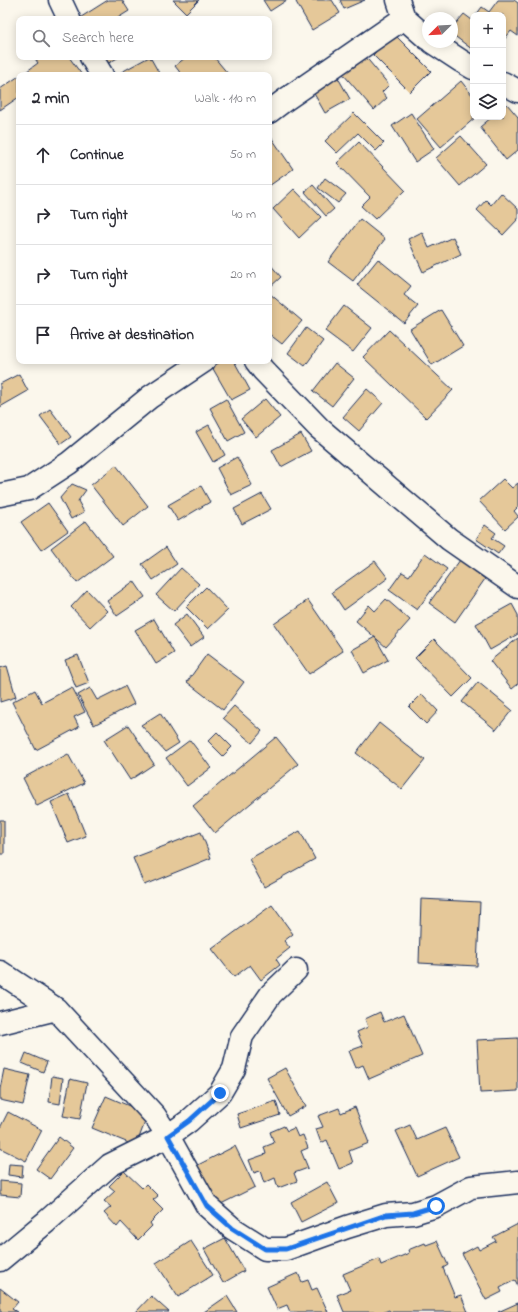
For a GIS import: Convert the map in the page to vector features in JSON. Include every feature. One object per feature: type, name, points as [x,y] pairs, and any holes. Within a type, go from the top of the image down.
[{"type":"street","points":[[60,0],[68,16]]},
{"type":"street","points":[[272,110],[401,9],[422,32]]},
{"type":"street","points":[[441,48],[470,66]]},
{"type":"street","points":[[93,60],[100,72]]},
{"type":"street","points":[[505,84],[518,91]]},
{"type":"street","points":[[0,496],[29,489],[69,463],[150,397],[200,364]]},
{"type":"street","points":[[258,364],[262,370],[319,428],[449,540],[518,587]]},
{"type":"street","points":[[0,1260],[46,1222],[110,1165],[168,1136],[189,1121],[220,1093],[234,1069],[242,1036],[271,994],[296,970]]},
{"type":"street","points":[[0,972],[56,1009],[156,1116],[207,1206],[232,1228],[265,1249],[286,1249],[386,1215],[413,1213],[436,1206],[471,1187],[518,1182]]},
{"type":"street","points":[[0,1023],[56,1009]]},
{"type":"building","points":[[108,0],[122,0],[129,11],[121,16],[83,16]]},
{"type":"building","points":[[173,0],[199,0],[186,13]]},
{"type":"building","points":[[263,0],[287,0],[270,11]]},
{"type":"building","points":[[298,0],[332,0],[340,13],[312,30],[296,2]]},
{"type":"building","points":[[340,0],[365,0],[344,9]]},
{"type":"building","points":[[498,0],[514,0],[518,3],[518,36],[511,31],[506,37],[506,12],[489,12]]},
{"type":"building","points":[[482,7],[489,12],[478,12]]},
{"type":"building","points":[[464,14],[470,18],[470,48],[458,39],[458,21]]},
{"type":"building","points":[[394,34],[431,71],[410,92],[373,55]]},
{"type":"building","points":[[364,55],[389,85],[382,92],[387,98],[374,110],[343,74]]},
{"type":"building","points":[[36,60],[71,60],[80,72],[26,72],[38,63]]},
{"type":"building","points":[[98,60],[114,60],[102,67]]},
{"type":"building","points":[[144,60],[152,60],[158,72],[122,72]]},
{"type":"building","points":[[182,60],[216,60],[226,72],[180,72],[175,66]]},
{"type":"building","points":[[337,76],[350,99],[325,113],[312,90]]},
{"type":"building","points":[[16,78],[16,99],[0,110],[0,89]]},
{"type":"building","points":[[461,81],[470,92],[470,120],[472,120],[441,147],[417,119]]},
{"type":"building","points":[[507,104],[518,117],[518,150],[506,160],[480,127],[488,120],[506,120]]},
{"type":"building","points":[[354,113],[384,143],[376,151],[358,133],[337,153],[325,141]]},
{"type":"building","points":[[411,113],[434,149],[415,162],[392,126]]},
{"type":"building","points":[[461,136],[486,164],[460,186],[436,158]]},
{"type":"building","points":[[272,138],[293,169],[272,184]]},
{"type":"building","points":[[359,142],[405,190],[375,219],[361,206],[370,197],[337,163]]},
{"type":"building","points":[[325,178],[346,194],[338,203],[318,188]]},
{"type":"building","points":[[313,185],[334,209],[326,216],[305,192]]},
{"type":"building","points":[[294,189],[321,217],[299,238],[273,209]]},
{"type":"building","points":[[501,193],[518,209],[518,219],[503,235],[477,210],[486,200],[491,205]]},
{"type":"building","points":[[360,219],[385,239],[353,281],[328,262]]},
{"type":"building","points":[[422,232],[429,248],[453,237],[461,254],[423,272],[408,239]]},
{"type":"building","points":[[378,259],[411,286],[404,295],[418,306],[404,323],[357,285]]},
{"type":"building","points":[[272,266],[281,277],[272,285]]},
{"type":"building","points":[[272,296],[302,321],[282,344],[272,336]]},
{"type":"building","points":[[344,306],[372,328],[353,352],[325,331]]},
{"type":"building","points":[[441,310],[463,346],[432,365],[410,329]]},
{"type":"building","points":[[306,328],[323,341],[305,366],[288,353]]},
{"type":"building","points":[[389,330],[453,390],[426,418],[363,357]]},
{"type":"building","points":[[335,363],[354,378],[332,406],[313,391]]},
{"type":"building","points":[[217,364],[236,364],[250,390],[231,400],[212,367]]},
{"type":"building","points":[[19,374],[28,391],[0,407],[0,384]]},
{"type":"building","points":[[367,389],[383,403],[359,431],[343,417]]},
{"type":"building","points":[[226,399],[244,432],[228,441],[210,408]]},
{"type":"building","points":[[265,399],[280,417],[256,437],[241,419]]},
{"type":"building","points":[[50,409],[71,437],[61,444],[40,416]]},
{"type":"building","points":[[209,425],[225,455],[213,462],[196,432]]},
{"type":"building","points":[[301,434],[311,451],[281,467],[272,450]]},
{"type":"building","points":[[237,457],[252,485],[231,495],[217,468]]},
{"type":"building","points":[[116,465],[148,506],[123,526],[91,485]]},
{"type":"building","points":[[503,479],[512,488],[518,483],[518,507],[514,511],[518,517],[505,529],[479,501]]},
{"type":"building","points":[[72,484],[86,490],[78,501],[84,512],[71,519],[60,498]]},
{"type":"building","points":[[201,486],[210,502],[178,521],[168,505]]},
{"type":"building","points":[[262,494],[271,509],[242,524],[234,509]]},
{"type":"building","points":[[48,503],[68,531],[41,550],[21,522]]},
{"type":"building","points":[[86,521],[113,556],[77,583],[51,548]]},
{"type":"building","points":[[485,525],[496,533],[492,538],[504,546],[498,554],[476,539]]},
{"type":"building","points":[[166,547],[177,564],[153,580],[142,564]]},
{"type":"building","points":[[425,553],[447,569],[417,610],[389,590],[402,572],[409,576]]},
{"type":"building","points":[[460,560],[485,579],[455,622],[429,603]]},
{"type":"building","points":[[375,561],[388,578],[344,610],[332,592]]},
{"type":"building","points":[[181,568],[199,584],[174,611],[156,595]]},
{"type":"building","points":[[134,581],[145,597],[117,616],[107,601]]},
{"type":"building","points":[[206,587],[228,610],[208,629],[186,607]]},
{"type":"building","points":[[87,590],[107,611],[90,627],[71,607]]},
{"type":"building","points":[[386,599],[410,620],[386,647],[356,621],[369,605],[375,611]]},
{"type":"building","points":[[308,600],[343,651],[309,674],[274,624]]},
{"type":"building","points":[[512,604],[518,615],[518,634],[490,650],[476,624]]},
{"type":"building","points":[[187,614],[204,637],[190,647],[173,625]]},
{"type":"building","points":[[154,619],[174,653],[156,664],[135,630]]},
{"type":"building","points":[[375,637],[388,660],[364,673],[352,650]]},
{"type":"building","points":[[518,638],[518,684],[512,689],[490,661]]},
{"type":"building","points":[[434,639],[472,678],[453,697],[415,658]]},
{"type":"building","points":[[207,654],[244,682],[223,710],[187,682]]},
{"type":"building","points":[[78,655],[89,683],[76,688],[65,660]]},
{"type":"building","points":[[7,666],[16,697],[0,702],[0,668]]},
{"type":"building","points":[[478,682],[512,710],[496,730],[462,702]]},
{"type":"building","points":[[125,686],[134,704],[94,725],[78,695],[90,688],[97,700]]},
{"type":"building","points":[[72,687],[85,712],[74,717],[79,727],[36,750],[12,702],[35,690],[42,703]]},
{"type":"building","points":[[422,694],[438,711],[426,724],[409,707]]},
{"type":"building","points":[[234,706],[262,731],[252,743],[223,718]]},
{"type":"building","points":[[160,713],[179,743],[165,752],[141,725]]},
{"type":"building","points":[[379,723],[425,760],[402,789],[356,753]]},
{"type":"building","points":[[128,725],[154,764],[130,780],[104,740]]},
{"type":"building","points":[[217,732],[232,747],[223,756],[208,741]]},
{"type":"building","points":[[276,737],[298,764],[215,833],[193,806]]},
{"type":"building","points":[[190,740],[211,768],[187,786],[166,758]]},
{"type":"building","points":[[68,754],[84,783],[37,806],[23,778]]},
{"type":"building","points":[[69,794],[86,836],[68,843],[51,802]]},
{"type":"building","points":[[0,820],[4,820],[4,854],[0,854]]},
{"type":"building","points":[[300,831],[315,859],[264,887],[249,859]]},
{"type":"building","points":[[201,832],[211,858],[144,885],[133,858]]},
{"type":"building","points":[[421,899],[480,902],[477,966],[419,963]]},
{"type":"building","points":[[272,905],[293,934],[284,941],[290,948],[276,959],[280,965],[261,980],[250,965],[234,977],[212,949]]},
{"type":"building","points":[[380,1012],[384,1022],[404,1014],[422,1056],[369,1079],[363,1065],[356,1068],[349,1051],[363,1046],[357,1032],[368,1027],[365,1019]]},
{"type":"building","points":[[518,1038],[518,1091],[480,1093],[477,1040]]},
{"type":"building","points":[[26,1053],[47,1062],[43,1072],[22,1063]]},
{"type":"building","points":[[285,1068],[306,1106],[288,1116],[267,1078]]},
{"type":"building","points":[[4,1069],[30,1075],[23,1105],[0,1100],[0,1089]]},
{"type":"building","points":[[52,1076],[63,1078],[60,1104],[49,1102]]},
{"type":"building","points":[[70,1079],[87,1083],[80,1119],[63,1116]]},
{"type":"building","points":[[106,1096],[148,1114],[136,1146],[92,1128]]},
{"type":"building","points":[[276,1101],[280,1115],[241,1128],[237,1114]]},
{"type":"building","points":[[355,1107],[369,1143],[349,1151],[353,1163],[339,1169],[327,1140],[321,1143],[316,1129],[323,1127],[318,1116],[339,1108],[341,1113]]},
{"type":"building","points":[[8,1112],[42,1130],[26,1161],[0,1148],[0,1128]]},
{"type":"building","points":[[410,1125],[417,1140],[445,1128],[459,1157],[417,1176],[396,1131]]},
{"type":"building","points":[[284,1126],[287,1131],[294,1128],[298,1137],[303,1135],[308,1148],[301,1151],[308,1168],[294,1173],[297,1181],[278,1188],[275,1178],[264,1183],[260,1171],[254,1173],[249,1160],[266,1154],[264,1147],[274,1143],[270,1132]]},
{"type":"building","points":[[59,1137],[73,1148],[50,1179],[36,1169]]},
{"type":"building","points":[[235,1146],[255,1187],[215,1207],[196,1166]]},
{"type":"building","points":[[9,1164],[23,1165],[22,1177],[8,1175]]},
{"type":"building","points":[[124,1171],[142,1188],[146,1184],[158,1196],[153,1200],[163,1210],[150,1223],[152,1226],[138,1240],[121,1222],[117,1227],[104,1213],[111,1207],[104,1201],[115,1191],[109,1186]]},
{"type":"building","points":[[0,1181],[21,1183],[20,1197],[0,1195]]},
{"type":"building","points":[[327,1182],[338,1203],[301,1222],[291,1202]]},
{"type":"building","points":[[518,1224],[518,1286],[515,1280],[500,1288],[502,1292],[486,1300],[462,1254],[477,1246],[479,1250],[496,1241],[493,1237]]},
{"type":"building","points":[[225,1238],[244,1271],[223,1283],[204,1249]]},
{"type":"building","points":[[191,1241],[213,1275],[178,1297],[156,1263]]},
{"type":"building","points":[[437,1241],[448,1265],[443,1268],[455,1297],[461,1295],[468,1312],[390,1312],[389,1310],[384,1312],[344,1312],[337,1295],[350,1290],[343,1274],[379,1259],[381,1265],[409,1253],[408,1250],[425,1243],[426,1245]]},
{"type":"building","points":[[298,1273],[302,1282],[308,1280],[312,1290],[317,1288],[328,1312],[290,1312],[287,1305],[277,1309],[267,1287]]},
{"type":"building","points":[[0,1288],[18,1302],[12,1309],[17,1312],[0,1312]]},
{"type":"building","points":[[151,1296],[169,1312],[136,1312]]},
{"type":"building","points":[[227,1296],[237,1312],[204,1312]]},
{"type":"building","points":[[518,1303],[518,1312],[498,1312]]},
{"type":"route","points":[[220,1093],[189,1121],[168,1136],[190,1178],[207,1206],[232,1228],[265,1249],[286,1249],[386,1215],[413,1213],[436,1206]]}]
